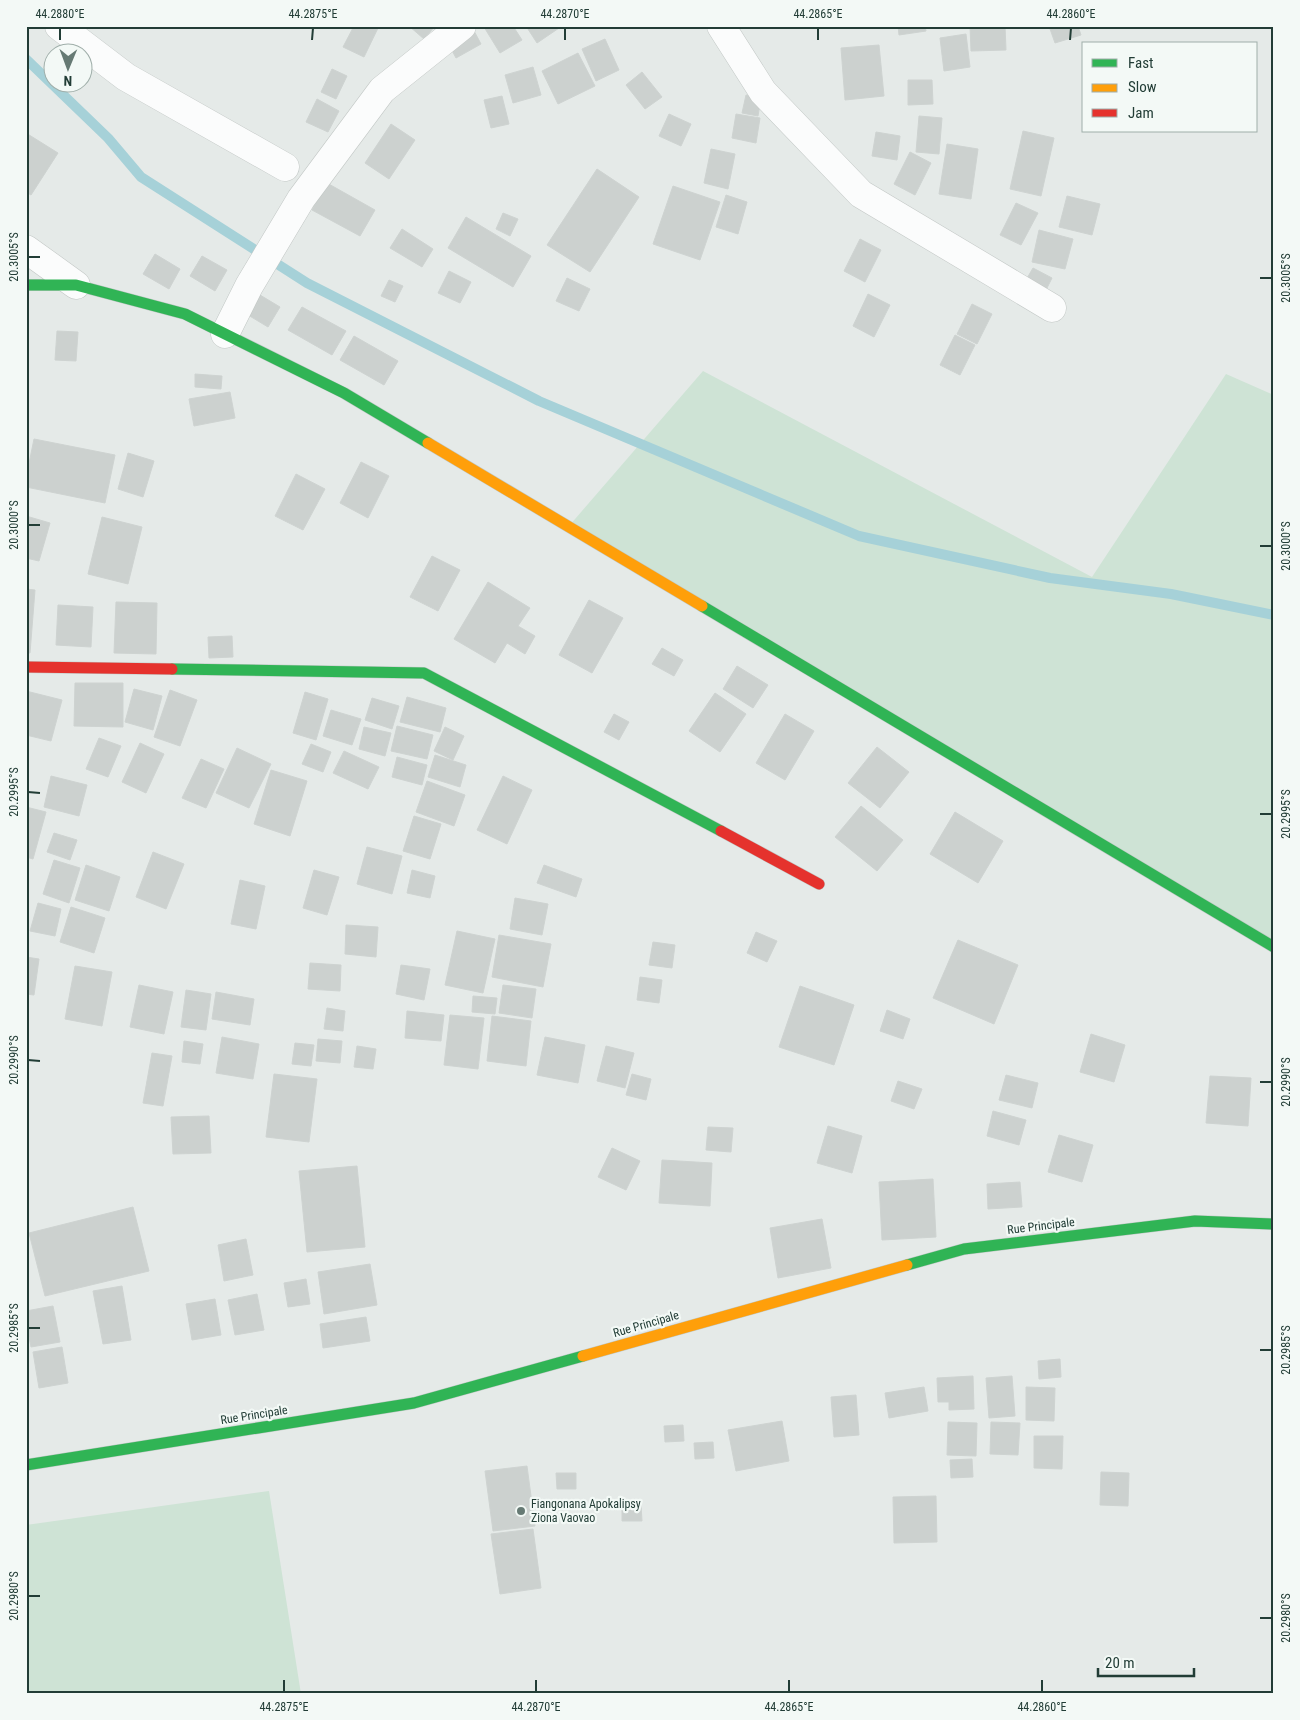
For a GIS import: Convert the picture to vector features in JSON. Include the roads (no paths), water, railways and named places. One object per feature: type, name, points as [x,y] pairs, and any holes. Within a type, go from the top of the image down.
[{"type":"street","points":[[59,26],[126,77],[285,168]]},
{"type":"street","points":[[225,334],[249,286],[302,199],[382,90],[462,26]]},
{"type":"street","points":[[721,26],[763,92],[861,194],[1052,308]]},
{"type":"street","points":[[26,250],[76,286]]},
{"type":"street","points":[[26,285],[76,286],[185,314],[352,398],[1274,947]]},
{"type":"street","points":[[26,667],[424,673],[819,884]]},
{"type":"street","name":"Rue Principale","points":[[26,1465],[414,1404],[964,1249],[1195,1221],[1274,1224]]},
{"type":"waterway","points":[[26,59],[108,138],[141,177],[307,283],[539,401],[859,536],[1050,578],[1171,594],[1274,615]]},
{"type":"place","name":"Fiangonana Apokalipsy Ziona Vaovao","points":[[521,1511]]}]
